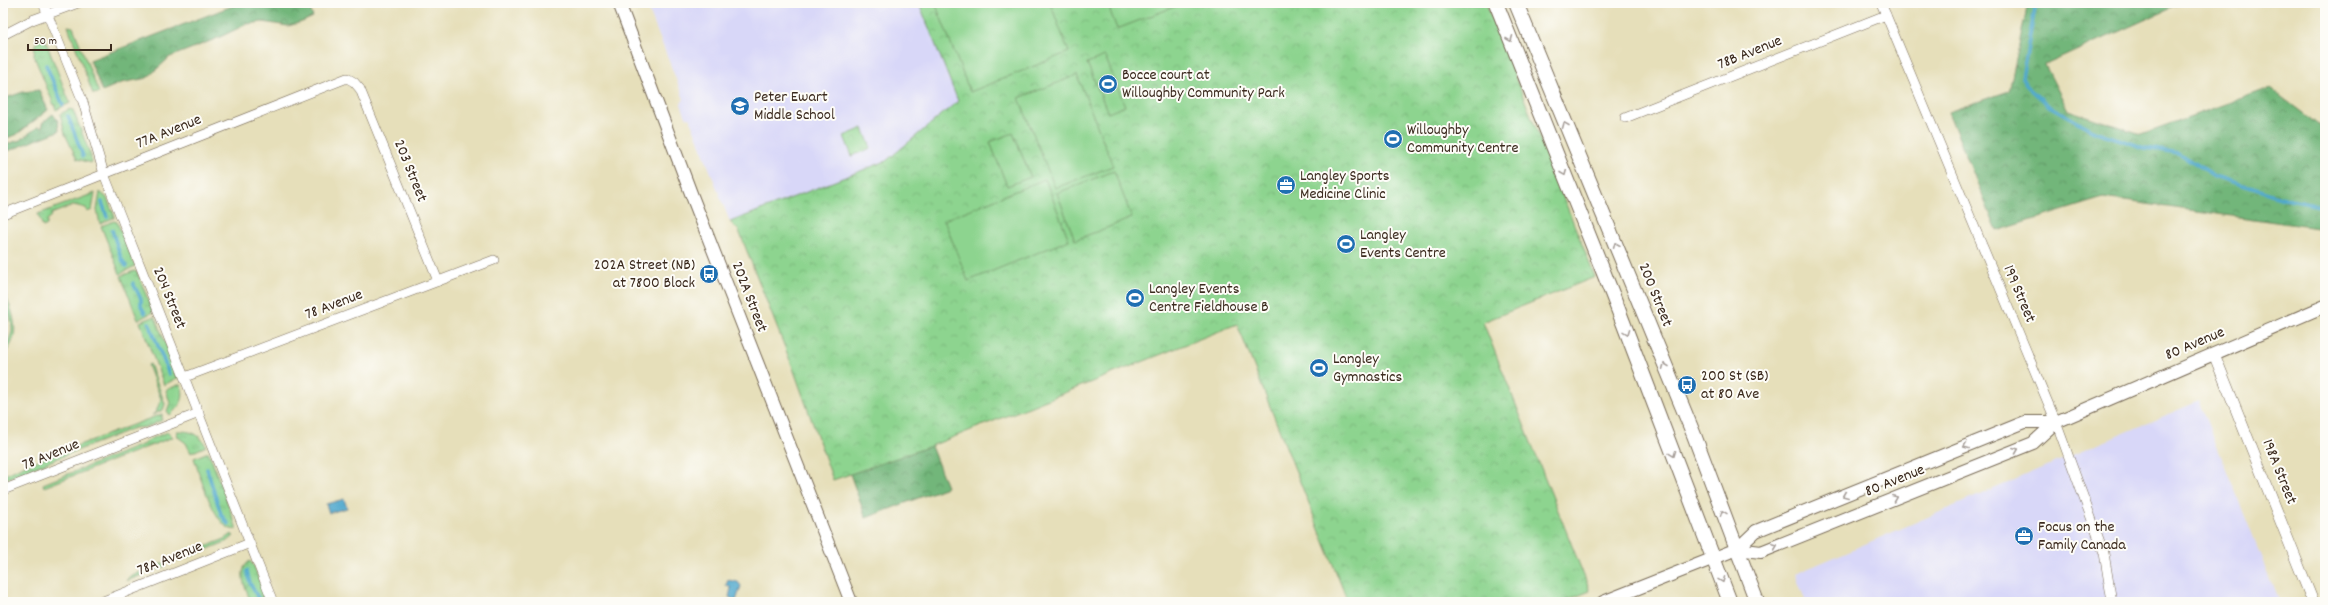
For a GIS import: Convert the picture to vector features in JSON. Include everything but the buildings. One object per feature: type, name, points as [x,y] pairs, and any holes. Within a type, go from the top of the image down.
[{"type":"main road","name":"202A Street","points":[[620,3],[692,196],[851,602]]},
{"type":"main road","points":[[1496,3],[1613,296],[1730,602]]},
{"type":"main road","name":"200 Street","points":[[1516,3],[1694,435],[1758,602]]},
{"type":"main road","name":"80 Avenue","points":[[1737,549],[1761,552],[2033,443],[2056,422],[2325,306]]},
{"type":"main road","name":"80 Avenue","points":[[1603,602],[1737,549],[1756,531],[2025,422],[2056,422]]},
{"type":"street","name":"204 Street","points":[[43,3],[83,102],[104,174],[273,602]]},
{"type":"street","points":[[3,35],[27,22],[78,3]]},
{"type":"street","name":"199 Street","points":[[1881,3],[2056,422],[2104,553],[2112,602]]},
{"type":"street","name":"78B Avenue","points":[[1625,118],[1886,15]]},
{"type":"street","name":"77A Avenue","points":[[3,214],[347,78]]},
{"type":"street","name":"203 Street","points":[[347,78],[354,82],[360,89],[438,281]]},
{"type":"street","name":"78 Avenue","points":[[184,377],[494,260]]},
{"type":"street","name":"198A Street","points":[[2214,354],[2313,602]]},
{"type":"street","name":"78 Avenue","points":[[3,490],[199,413]]},
{"type":"street","name":"78A Avenue","points":[[101,602],[250,543]]},
{"type":"shaded area","points":[[646,3],[919,3],[958,101],[886,161],[730,222],[690,119],[686,117],[681,104],[684,99]]},
{"type":"shaded area","points":[[2199,401],[2279,602],[1806,602],[1795,574]]},
{"type":"green space","points":[[240,3],[308,3],[313,17],[288,26],[263,22],[247,24],[218,38],[170,57],[147,78],[121,83],[102,91],[90,60]]},
{"type":"green space","points":[[919,3],[1486,3],[1595,277],[1483,322],[1590,591],[1562,602],[1348,602],[1237,324],[931,446],[833,480],[793,368],[739,231],[730,222],[886,161],[958,101]]},
{"type":"green space","points":[[935,3],[1050,3],[1069,52],[970,92]]},
{"type":"green space","points":[[1107,3],[1184,3],[1117,29]]},
{"type":"green space","points":[[2028,3],[2182,3],[2045,65],[2068,110],[2141,134],[2270,88],[2325,130],[2325,229],[2103,198],[1997,231],[1948,112],[2009,91]]},
{"type":"green space","points":[[68,26],[73,27],[99,93],[93,94]]},
{"type":"green space","points":[[42,37],[46,42],[70,103],[56,110],[34,56],[35,44]]},
{"type":"green space","points":[[1105,56],[1125,106],[1108,113],[1087,63]]},
{"type":"green space","points":[[1077,75],[1113,166],[1055,188],[1019,98]]},
{"type":"green space","points":[[39,90],[48,110],[16,135],[3,139],[3,99],[23,92]]},
{"type":"green space","points":[[70,109],[73,110],[91,156],[91,163],[77,159],[65,134],[60,114]]},
{"type":"green space","points":[[53,114],[58,121],[59,131],[3,153],[3,145],[20,140],[39,126],[41,128],[43,125],[42,123]]},
{"type":"green space","points":[[863,128],[871,148],[852,156],[844,136]]},
{"type":"green space","points":[[1013,133],[1031,177],[1007,186],[990,142]]},
{"type":"green space","points":[[1114,171],[1132,218],[1075,240],[1057,193]]},
{"type":"green space","points":[[1045,179],[1069,240],[968,281],[944,220]]},
{"type":"green space","points":[[100,192],[107,198],[115,217],[100,224],[97,210]]},
{"type":"green space","points":[[95,193],[92,210],[87,212],[86,208],[74,205],[51,214],[52,216],[47,220],[47,225],[43,227],[38,214]]},
{"type":"green space","points":[[114,221],[117,222],[135,266],[120,274],[101,226]]},
{"type":"green space","points":[[134,271],[137,272],[153,312],[138,320],[121,276]]},
{"type":"green space","points":[[3,289],[10,306],[15,331],[9,347],[3,355],[4,349],[12,333],[12,324],[4,299]]},
{"type":"green space","points":[[155,317],[179,377],[164,385],[140,322]]},
{"type":"green space","points":[[150,364],[165,404],[163,410],[152,415],[156,412],[161,399],[148,365]]},
{"type":"green space","points":[[181,385],[183,394],[181,402],[170,415],[167,411],[170,403],[166,390]]},
{"type":"green space","points":[[162,414],[162,420],[147,427],[134,428],[3,480],[3,476],[23,466]]},
{"type":"green space","points":[[177,431],[194,434],[200,438],[206,446],[191,453],[186,443],[178,437]]},
{"type":"green space","points":[[168,432],[173,437],[44,487],[43,484],[144,444],[150,439]]},
{"type":"green space","points":[[931,446],[947,487],[866,518],[850,474]]},
{"type":"green space","points":[[209,453],[237,529],[230,529],[223,523],[216,514],[210,502],[194,458]]},
{"type":"green space","points":[[232,534],[234,536],[228,541],[178,561],[176,558],[225,539]]},
{"type":"green space","points":[[250,561],[254,566],[267,602],[251,602],[243,580],[244,570]]},
{"type":"green space","points":[[164,563],[166,566],[126,581],[130,576]]},
{"type":"water","points":[[344,499],[347,508],[329,513],[326,504]]},
{"type":"water","points":[[728,580],[738,582],[741,586],[736,601],[729,597],[731,588],[726,585]]},
{"type":"waterway","points":[[2036,3],[2022,78],[2026,85],[2049,106],[2092,130],[2145,148],[2179,153],[2215,176],[2290,200],[2325,207]]},
{"type":"waterway","points":[[46,65],[63,105]]},
{"type":"waterway","points":[[68,116],[83,156]]},
{"type":"waterway","points":[[102,202],[107,217]]},
{"type":"waterway","points":[[112,230],[121,258],[126,266]]},
{"type":"waterway","points":[[133,283],[141,299],[141,306],[145,313]]},
{"type":"waterway","points":[[149,323],[169,374]]},
{"type":"waterway","points":[[207,469],[221,514],[228,524]]},
{"type":"waterway","points":[[247,571],[250,583],[260,602]]},
{"type":"place","name":"Bocce court at Willoughby Community Park","points":[[1108,84]]},
{"type":"place","name":"Peter Ewart Middle School","points":[[740,106]]},
{"type":"place","name":"Willoughby Community Centre","points":[[1393,139]]},
{"type":"place","name":"Langley Sports Medicine Clinic","points":[[1286,185]]},
{"type":"place","name":"Langley Events Centre","points":[[1346,244]]},
{"type":"place","name":"202A Street (NB) at 7800 Block","points":[[709,274]]},
{"type":"place","name":"Langley Events Centre Fieldhouse B","points":[[1135,298]]},
{"type":"place","name":"Langley Gymnastics","points":[[1319,368]]},
{"type":"place","name":"200 St (SB) at 80 Ave","points":[[1687,385]]},
{"type":"place","name":"Focus on the Family Canada","points":[[2024,536]]}]
